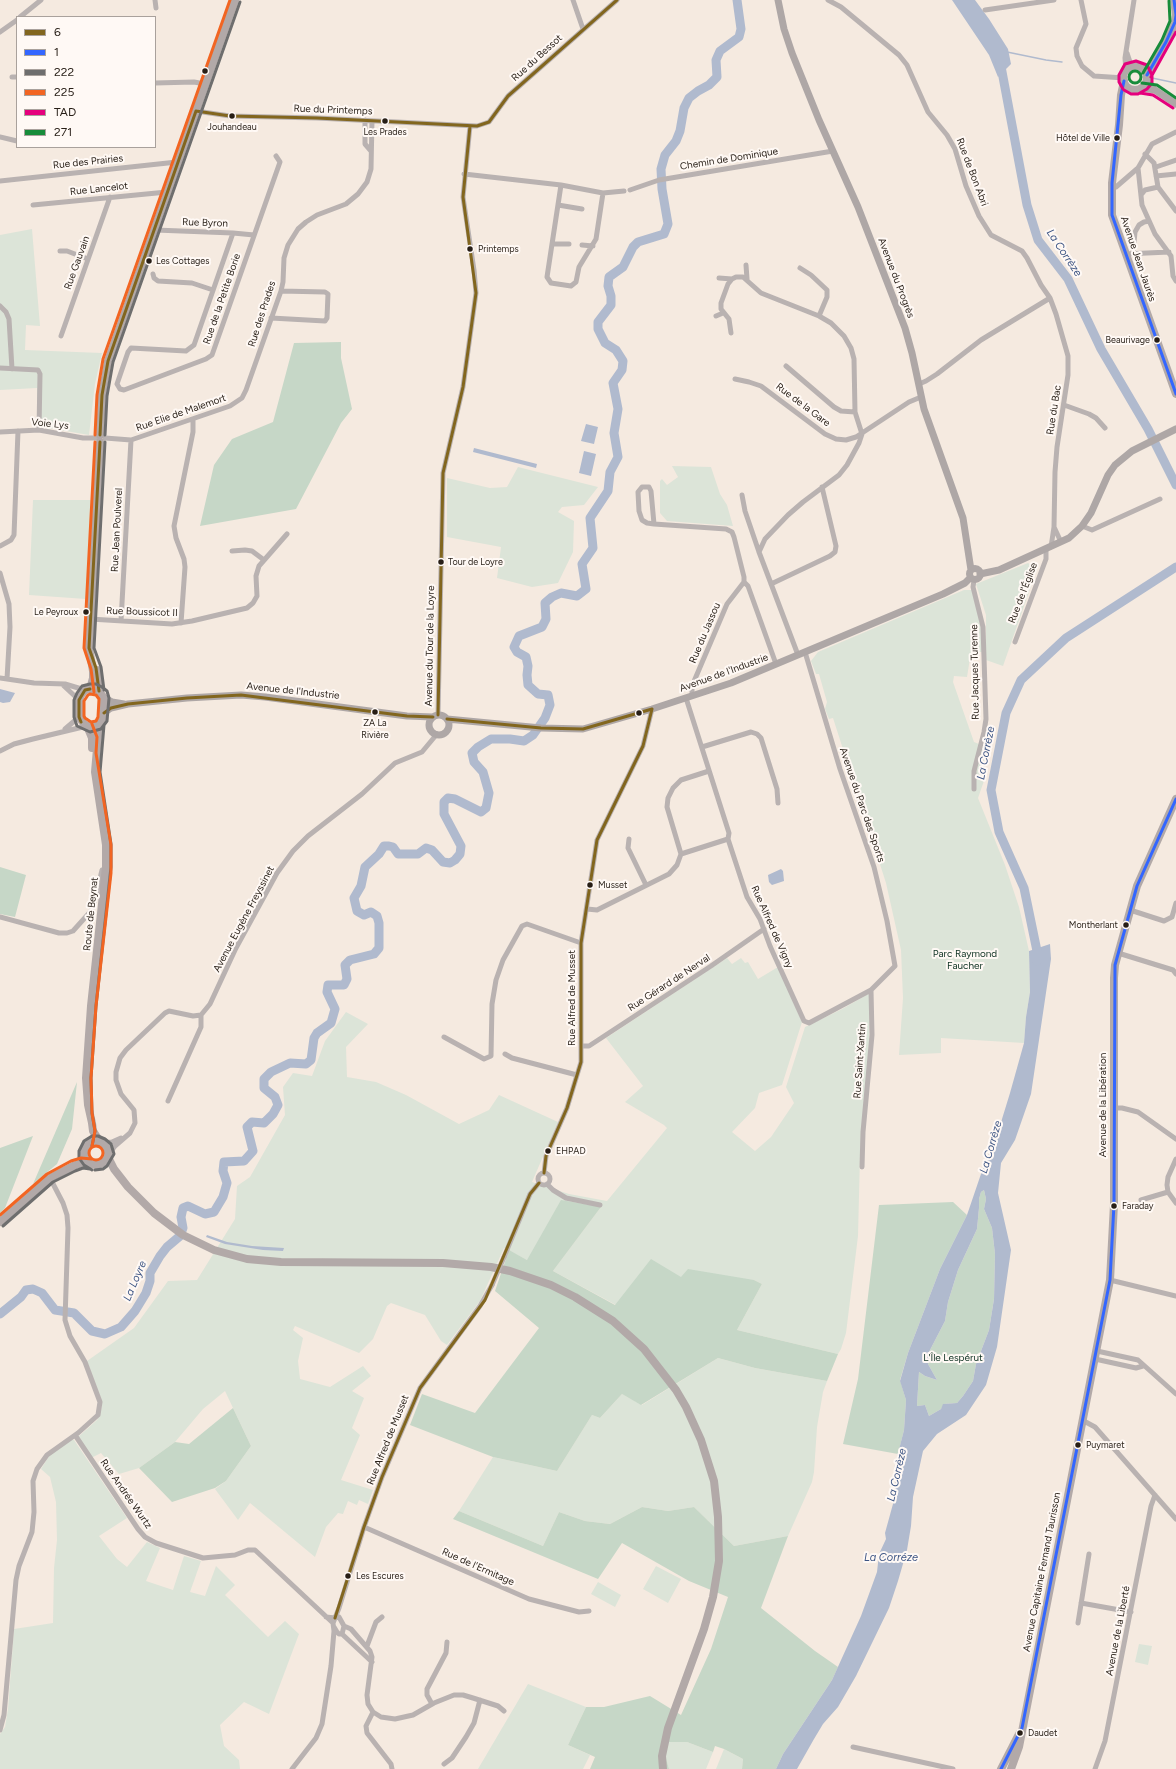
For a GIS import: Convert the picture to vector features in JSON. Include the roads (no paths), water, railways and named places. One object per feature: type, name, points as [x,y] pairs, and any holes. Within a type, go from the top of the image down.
[{"type":"main road","points":[[95,772],[91,752],[92,738],[87,726],[81,722],[79,717],[79,700],[81,695],[88,690],[93,678],[92,660],[89,648],[90,618],[102,398],[108,361],[235,0]]},
{"type":"main road","name":"Avenue du Progrès","points":[[778,0],[788,42],[858,207],[905,328],[928,422],[963,518],[971,570]]},
{"type":"main road","points":[[1121,103],[1128,90],[1137,88],[1147,78],[1155,59],[1175,22],[1176,15],[1174,0]]},
{"type":"main road","points":[[1155,59],[1147,64],[1132,66],[1125,77],[1127,86],[1155,90]]},
{"type":"main road","points":[[1138,66],[1155,90],[1176,104]]},
{"type":"main road","name":"Avenue Jean Jaurès","points":[[1125,77],[1121,94],[1112,187],[1112,215],[1129,254],[1176,394]]},
{"type":"main road","points":[[980,574],[976,568],[971,570],[969,573],[972,579],[978,578],[980,574],[999,570],[1048,549],[1069,538],[1082,526],[1091,513],[1114,465],[1132,451],[1175,429]]},
{"type":"main road","name":"Avenue de l'Industrie","points":[[447,719],[546,729],[583,729],[652,709],[731,683],[948,591],[972,579]]},
{"type":"main road","points":[[87,726],[99,725],[103,719],[104,713],[104,698],[99,690],[96,668],[92,660]]},
{"type":"main road","points":[[88,690],[99,690]]},
{"type":"main road","name":"Avenue de l'Industrie","points":[[104,713],[111,708],[128,704],[187,698],[241,695],[407,716]]},
{"type":"main road","name":"Avenue de l'Industrie","points":[[104,698],[112,702],[128,704]]},
{"type":"main road","points":[[407,716],[435,716],[447,719],[448,728],[442,734],[437,734],[421,722],[407,716]]},
{"type":"main road","points":[[430,729],[430,723],[435,716]]},
{"type":"main road","name":"Avenue de l'Industrie","points":[[448,728],[471,722]]},
{"type":"main road","name":"Route de Beynat","points":[[86,1149],[90,1136],[86,1078],[90,1013],[106,867],[106,845],[95,772],[99,725]]},
{"type":"main road","name":"Avenue de la Libération","points":[[1082,1420],[1110,1280],[1114,1204],[1114,978],[1118,953],[1137,886],[1176,799]]},
{"type":"main road","name":"Route de Beynat","points":[[88,1105],[94,1131],[101,1142]]},
{"type":"main road","points":[[0,1222],[52,1175],[76,1159],[94,1141],[101,1142],[107,1147],[108,1155],[114,1168],[128,1186]]},
{"type":"main road","points":[[86,1149],[86,1159],[94,1165]]},
{"type":"main road","points":[[94,1165],[104,1162],[108,1155]]},
{"type":"main road","points":[[50,1178],[82,1163],[106,1169],[128,1186],[166,1223],[198,1243],[227,1254],[255,1260],[281,1262],[443,1264],[476,1266],[504,1270],[534,1278],[575,1297],[613,1321],[630,1336],[656,1363],[686,1407],[701,1440],[714,1481],[717,1499],[720,1546],[713,1597],[704,1629],[668,1728],[662,1756],[663,1769]]},
{"type":"main road","name":"Avenue Capitaine Fernand Taurisson","points":[[1012,1769],[1019,1747],[1082,1420]]},
{"type":"main road","name":"Avenue Capitaine Fernand Taurisson","points":[[1001,1769],[1022,1728]]},
{"type":"street","points":[[21,16],[42,0]]},
{"type":"street","points":[[155,0],[156,8]]},
{"type":"street","points":[[573,0],[583,29]]},
{"type":"street","name":"Rue du Bessot","points":[[470,126],[477,126],[488,122],[508,96],[617,0]]},
{"type":"street","name":"Rue de Bon Abri","points":[[828,0],[841,8],[893,50],[907,65],[928,112],[948,135],[955,149],[966,186],[979,216],[991,235],[1022,251],[1050,298]]},
{"type":"street","points":[[986,10],[1054,0]]},
{"type":"street","points":[[1081,0],[1086,24],[1076,48],[1077,56],[1082,66],[1094,76],[1125,77]]},
{"type":"street","name":"Avenue Jean Jaurès","points":[[1125,77],[1124,61],[1134,0]]},
{"type":"street","points":[[0,32],[16,21]]},
{"type":"street","points":[[1126,50],[1130,62],[1138,66]]},
{"type":"street","points":[[156,83],[194,82],[205,84]]},
{"type":"street","name":"Rue du Printemps","points":[[196,111],[230,116],[365,120],[470,126]]},
{"type":"street","name":"Rue des Prades","points":[[365,120],[365,144],[371,151]]},
{"type":"street","name":"Rue des Prades","points":[[239,402],[246,390],[281,291],[284,258],[292,239],[298,229],[306,222],[317,215],[346,204],[358,194],[372,169],[372,121]]},
{"type":"street","name":"Avenue du Tour de la Loyre","points":[[435,716],[443,473],[463,387],[476,293],[463,197],[464,174],[470,126]]},
{"type":"street","points":[[1112,187],[1116,187],[1138,168],[1152,144],[1176,132]]},
{"type":"street","points":[[0,137],[16,141]]},
{"type":"street","name":"Chemin de Dominique","points":[[630,190],[661,180],[833,151]]},
{"type":"street","points":[[1145,154],[1151,158],[1156,167],[1158,187],[1176,212]]},
{"type":"street","name":"Rue de la Petite Borie","points":[[213,290],[194,345],[191,349],[186,351],[131,348],[128,352],[117,384],[120,389],[124,390],[206,359],[212,355],[280,162],[276,156]]},
{"type":"street","points":[[1156,167],[1176,160]]},
{"type":"street","name":"Rue des Prairies","points":[[0,181],[177,162]]},
{"type":"street","points":[[1138,168],[1141,195],[1149,221],[1155,234],[1171,256],[1173,276],[1176,281]]},
{"type":"street","points":[[464,174],[561,186],[603,193],[624,191]]},
{"type":"street","points":[[1156,176],[1176,174]]},
{"type":"street","points":[[561,186],[547,278],[551,283],[571,286],[576,282],[579,267],[596,239],[603,193]]},
{"type":"street","points":[[1141,195],[1145,190],[1158,187]]},
{"type":"street","name":"Rue Lancelot","points":[[33,205],[167,192]]},
{"type":"street","name":"Rue Gauvain","points":[[61,336],[110,197]]},
{"type":"street","points":[[558,205],[582,209]]},
{"type":"street","points":[[1149,221],[1139,225],[1129,254],[1169,252]]},
{"type":"street","name":"Rue Byron","points":[[155,230],[254,235]]},
{"type":"street","points":[[153,274],[154,278],[158,281],[192,283],[213,290],[233,233]]},
{"type":"street","points":[[552,244],[569,244]]},
{"type":"street","points":[[582,245],[593,246]]},
{"type":"street","points":[[60,251],[67,251],[88,259]]},
{"type":"street","points":[[746,265],[747,278],[754,288],[761,293],[819,316],[838,329],[851,348],[855,371],[855,412],[862,434],[859,443],[847,465],[839,475],[788,515],[765,539],[759,552]]},
{"type":"street","points":[[800,268],[811,275],[826,290],[827,297],[819,316]]},
{"type":"street","points":[[719,278],[747,278]]},
{"type":"street","points":[[731,333],[729,320],[724,313],[721,303],[728,284],[732,279]]},
{"type":"street","points":[[271,318],[325,321],[328,318],[328,294],[325,292],[281,291]]},
{"type":"street","points":[[919,384],[926,382],[981,340],[1050,298]]},
{"type":"street","name":"Rue du Bac","points":[[1048,549],[1054,527],[1055,466],[1068,375],[1068,356],[1050,298]]},
{"type":"street","points":[[0,306],[6,312],[9,319],[12,369]]},
{"type":"street","points":[[716,316],[724,313]]},
{"type":"street","points":[[786,366],[834,407],[841,411],[855,412]]},
{"type":"street","points":[[0,368],[38,370],[40,374],[39,430]]},
{"type":"street","name":"Rue de la Gare","points":[[735,379],[761,386],[825,434],[836,439],[846,440],[862,434],[909,402],[921,397]]},
{"type":"street","name":"Rue Elie de Malemort","points":[[101,438],[131,440],[239,402]]},
{"type":"street","points":[[1064,405],[1089,414],[1096,418],[1105,428]]},
{"type":"street","points":[[181,623],[185,567],[174,526],[193,432],[193,419]]},
{"type":"street","name":"Voie Lys","points":[[0,432],[39,430],[83,438],[101,438]]},
{"type":"street","points":[[0,546],[11,540],[14,535],[18,431]]},
{"type":"street","name":"Rue Jean Poulverel","points":[[121,621],[131,440]]},
{"type":"street","points":[[654,524],[651,491],[649,487],[642,487],[638,492],[639,511],[642,520],[647,523],[654,524],[726,529],[732,532],[744,576],[744,582],[748,586],[777,663]]},
{"type":"street","points":[[771,584],[830,556],[835,552],[836,546],[822,487]]},
{"type":"street","points":[[742,495],[745,511],[759,552],[798,655]]},
{"type":"street","points":[[1082,526],[1092,530],[1160,499]]},
{"type":"street","name":"Rue du Bac","points":[[1054,527],[1061,542]]},
{"type":"street","name":"Rue Boussicot II","points":[[90,618],[172,624],[247,608],[254,603],[257,596],[256,576],[259,566],[287,534]]},
{"type":"street","name":"Rue de l'Église","points":[[1015,642],[1046,559],[1048,549]]},
{"type":"street","points":[[232,551],[252,551],[264,560]]},
{"type":"street","points":[[0,573],[9,604],[10,627],[7,679]]},
{"type":"street","name":"Rue Jacques Turenne","points":[[972,579],[983,627],[986,718],[974,771],[974,788]]},
{"type":"street","name":"Rue du Jassou","points":[[689,697],[692,686],[727,604],[744,582]]},
{"type":"street","name":"Avenue du Parc des Sports","points":[[805,652],[840,769],[874,867],[887,921],[895,966],[871,990]]},
{"type":"street","points":[[0,678],[34,683],[65,684],[88,690]]},
{"type":"street","points":[[57,684],[66,686],[79,700]]},
{"type":"street","name":"Rue Alfred de Vigny","points":[[689,697],[709,771],[729,833],[728,839],[747,897],[764,929],[804,1021],[809,1023],[871,990]]},
{"type":"street","name":"Rue Alfred de Musset","points":[[544,1173],[546,1156],[567,1108],[581,1062],[581,943],[597,840],[644,746],[652,709]]},
{"type":"street","points":[[61,732],[79,717]]},
{"type":"street","points":[[0,751],[14,744],[87,726]]},
{"type":"street","points":[[702,747],[751,732],[757,734],[761,738],[777,789],[778,803]]},
{"type":"street","name":"Avenue Eugène Freyssinet","points":[[168,1101],[201,1027],[201,1015],[210,1004],[236,948],[277,873],[293,851],[308,836],[362,794],[395,763],[422,752],[437,734]]},
{"type":"street","points":[[587,909],[597,910],[669,874],[677,865],[681,854],[667,807],[668,798],[673,788],[681,780],[709,771]]},
{"type":"street","points":[[629,839],[628,848],[646,885]]},
{"type":"street","points":[[681,854],[728,839]]},
{"type":"street","points":[[0,917],[59,933],[73,931],[91,911],[102,870],[106,867]]},
{"type":"street","points":[[1130,910],[1164,921],[1172,917],[1176,903]]},
{"type":"street","points":[[444,1037],[484,1059],[491,1056],[492,1004],[496,980],[503,960],[522,926],[527,924],[581,943]]},
{"type":"street","name":"Rue Gérard de Nerval","points":[[582,1046],[588,1046],[711,966],[764,929]]},
{"type":"street","points":[[1118,953],[1173,970],[1176,974]]},
{"type":"street","name":"Rue Saint-Xantin","points":[[862,1167],[863,1132],[872,1035],[871,990]]},
{"type":"street","points":[[108,1155],[115,1146],[134,1128],[136,1118],[134,1110],[121,1094],[116,1080],[116,1072],[120,1058],[126,1050],[165,1013],[174,1012],[193,1016],[201,1015]]},
{"type":"street","points":[[505,1054],[512,1058],[578,1075]]},
{"type":"street","points":[[1113,1108],[1122,1108],[1138,1112],[1176,1139]]},
{"type":"street","points":[[101,1142],[112,1142],[126,1137]]},
{"type":"street","points":[[1176,1159],[1168,1177],[1167,1186],[1168,1192],[1173,1201],[1176,1203]]},
{"type":"street","points":[[547,1184],[550,1177],[544,1173],[538,1176],[537,1180],[539,1183],[542,1185],[547,1184],[553,1190],[566,1198],[600,1205]]},
{"type":"street","points":[[0,1730],[4,1715],[16,1580],[19,1566],[32,1532],[34,1512],[33,1481],[37,1469],[47,1455],[75,1435],[98,1415],[100,1402],[85,1362],[70,1336],[65,1316],[68,1228],[67,1215],[63,1203],[50,1178]]},
{"type":"street","name":"Rue Alfred de Musset","points":[[292,1769],[316,1738],[322,1724],[327,1702],[333,1649],[334,1622],[364,1527],[392,1453],[420,1388],[480,1306],[492,1285],[530,1194],[539,1183]]},
{"type":"street","points":[[1141,1200],[1168,1192]]},
{"type":"street","points":[[1110,1280],[1176,1296]]},
{"type":"street","points":[[1096,1355],[1136,1368],[1143,1366]]},
{"type":"street","points":[[1096,1355],[1138,1360],[1143,1366],[1151,1370],[1176,1394]]},
{"type":"street","points":[[1082,1420],[1095,1427],[1176,1519]]},
{"type":"street","name":"Rue Andrée Wurtz","points":[[75,1435],[138,1529],[145,1537],[156,1543],[203,1558],[235,1555],[248,1550],[255,1550],[326,1617],[334,1622]]},
{"type":"street","name":"Avenue de la Liberté","points":[[1096,1769],[1105,1741],[1151,1506],[1155,1495]]},
{"type":"street","name":"Rue de l'Ermitage","points":[[364,1527],[529,1599],[579,1612],[589,1611]]},
{"type":"street","points":[[1078,1623],[1089,1554]]},
{"type":"street","points":[[1081,1603],[1131,1612]]},
{"type":"street","points":[[339,1608],[344,1626],[351,1629],[367,1646],[372,1657],[367,1695],[368,1704],[372,1712],[381,1717],[402,1718],[413,1715],[432,1704],[454,1695],[463,1695],[480,1700],[498,1706],[504,1711]]},
{"type":"street","points":[[367,1646],[376,1622],[382,1616]]},
{"type":"street","points":[[341,1619],[339,1617],[334,1622],[341,1634],[372,1662]]},
{"type":"street","name":"Rue Alfred de Musset","points":[[333,1649],[344,1626]]},
{"type":"street","points":[[432,1704],[427,1695],[427,1689],[446,1653],[447,1642]]},
{"type":"street","points":[[444,1764],[452,1758],[466,1738],[474,1722],[480,1700]]},
{"type":"street","points":[[372,1712],[366,1726],[367,1733],[391,1764],[392,1769]]},
{"type":"street","points":[[853,1747],[954,1769]]},
{"type":"water","points":[[952,0],[975,0],[1008,49],[1011,64],[998,77],[989,55]]},
{"type":"water","points":[[586,424],[598,427],[594,444],[581,441]]},
{"type":"water","points":[[474,448],[537,464],[536,468],[473,452]]},
{"type":"water","points":[[584,451],[596,454],[591,476],[579,473]]},
{"type":"water","points":[[0,689],[15,693],[10,702],[0,702]]},
{"type":"water","points":[[781,869],[783,871],[784,881],[772,885],[769,882],[768,875]]},
{"type":"water","name":"La Corréze","points":[[1050,944],[1051,959],[1031,1094],[1015,1140],[1001,1163],[998,1193],[1011,1250],[997,1347],[986,1385],[966,1415],[937,1434],[923,1451],[913,1497],[911,1526],[907,1550],[898,1581],[889,1608],[856,1676],[838,1707],[823,1724],[797,1769],[776,1769],[783,1754],[832,1680],[861,1616],[877,1572],[879,1554],[886,1539],[885,1533],[896,1493],[894,1469],[904,1430],[906,1400],[900,1381],[908,1353],[940,1269],[967,1215],[982,1171],[998,1132],[1010,1093],[1024,1043],[1030,992],[1029,951]],"holes":[[[984,1190],[986,1199],[984,1209],[992,1228],[995,1254],[994,1299],[989,1330],[976,1364],[973,1381],[963,1396],[957,1403],[943,1404],[941,1409],[929,1416],[925,1405],[917,1406],[919,1372],[925,1376],[937,1380],[928,1364],[929,1352],[945,1321],[948,1302],[958,1270],[977,1229],[979,1199],[981,1192]]]},
{"type":"water","points":[[207,1235],[227,1242],[252,1246],[284,1248],[283,1251],[263,1250],[225,1244],[206,1237]]},
{"type":"waterway","name":"La Loyre","points":[[0,1314],[21,1297],[26,1290],[33,1289],[42,1293],[55,1310],[74,1313],[92,1331],[105,1334],[121,1327],[135,1311],[146,1293],[150,1281],[150,1273],[160,1256],[167,1247],[180,1236],[183,1228],[181,1217],[183,1208],[188,1206],[205,1214],[214,1212],[223,1197],[227,1183],[223,1171],[224,1162],[244,1161],[253,1151],[247,1127],[252,1122],[264,1123],[273,1114],[278,1105],[275,1097],[264,1088],[264,1079],[271,1072],[290,1063],[306,1064],[311,1060],[314,1038],[317,1033],[331,1023],[335,1009],[327,992],[328,985],[344,985],[347,979],[345,965],[350,960],[374,954],[379,948],[379,923],[377,916],[371,912],[364,915],[357,911],[354,898],[361,886],[365,867],[379,854],[384,846],[393,847],[398,854],[418,854],[426,848],[432,850],[443,862],[450,863],[455,860],[460,854],[461,846],[444,814],[444,802],[448,798],[455,799],[481,812],[486,808],[489,793],[483,772],[474,762],[472,753],[478,747],[491,739],[524,741],[533,735],[545,718],[550,705],[548,695],[538,694],[528,685],[528,666],[526,657],[517,652],[514,647],[519,636],[542,627],[546,619],[545,603],[552,597],[561,593],[577,596],[586,589],[582,564],[593,548],[590,518],[608,491],[610,472],[618,457],[614,433],[618,409],[613,383],[622,370],[623,361],[616,350],[605,343],[598,329],[598,322],[611,305],[611,296],[608,286],[609,277],[623,267],[633,247],[638,242],[664,234],[668,224],[662,189],[661,169],[665,155],[676,141],[680,131],[684,108],[689,98],[709,85],[717,77],[716,60],[720,51],[739,37],[741,29],[737,0]]},
{"type":"waterway","points":[[1007,52],[1062,62]]},
{"type":"waterway","name":"La Corrèze","points":[[1000,61],[1027,205],[1038,240],[1068,279],[1101,349],[1148,429],[1176,485]]},
{"type":"waterway","points":[[1152,78],[1176,83]]},
{"type":"waterway","name":"La Corrèze","points":[[1037,961],[1037,951],[1024,888],[999,832],[991,790],[1006,713],[1021,680],[1066,638],[1176,567]]},
{"type":"place","name":"Jouhandeau","points":[[232,116]]},
{"type":"place","name":"Les Prades","points":[[385,121]]},
{"type":"place","name":"Hôtel de Ville","points":[[1117,138]]},
{"type":"place","name":"Printemps","points":[[470,249]]},
{"type":"place","name":"Les Cottages","points":[[149,261]]},
{"type":"place","name":"Beaurivage","points":[[1157,340]]},
{"type":"place","name":"Tour de Loyre","points":[[441,562]]},
{"type":"place","name":"Le Peyroux","points":[[86,612]]},
{"type":"place","name":"ZA La Rivière","points":[[375,712]]},
{"type":"place","name":"Musset","points":[[590,885]]},
{"type":"place","name":"Montherlant","points":[[1126,925]]},
{"type":"place","name":"EHPAD","points":[[548,1151]]},
{"type":"place","name":"Faraday","points":[[1114,1206]]},
{"type":"place","name":"Puymaret","points":[[1078,1445]]},
{"type":"place","name":"Les Escures","points":[[348,1576]]},
{"type":"place","name":"Daudet","points":[[1020,1733]]},
{"type":"park label","name":"Parc Raymond Faucher","points":[[965,960]]},
{"type":"park label","name":"L'Île Lespérut","points":[[953,1358]]}]
